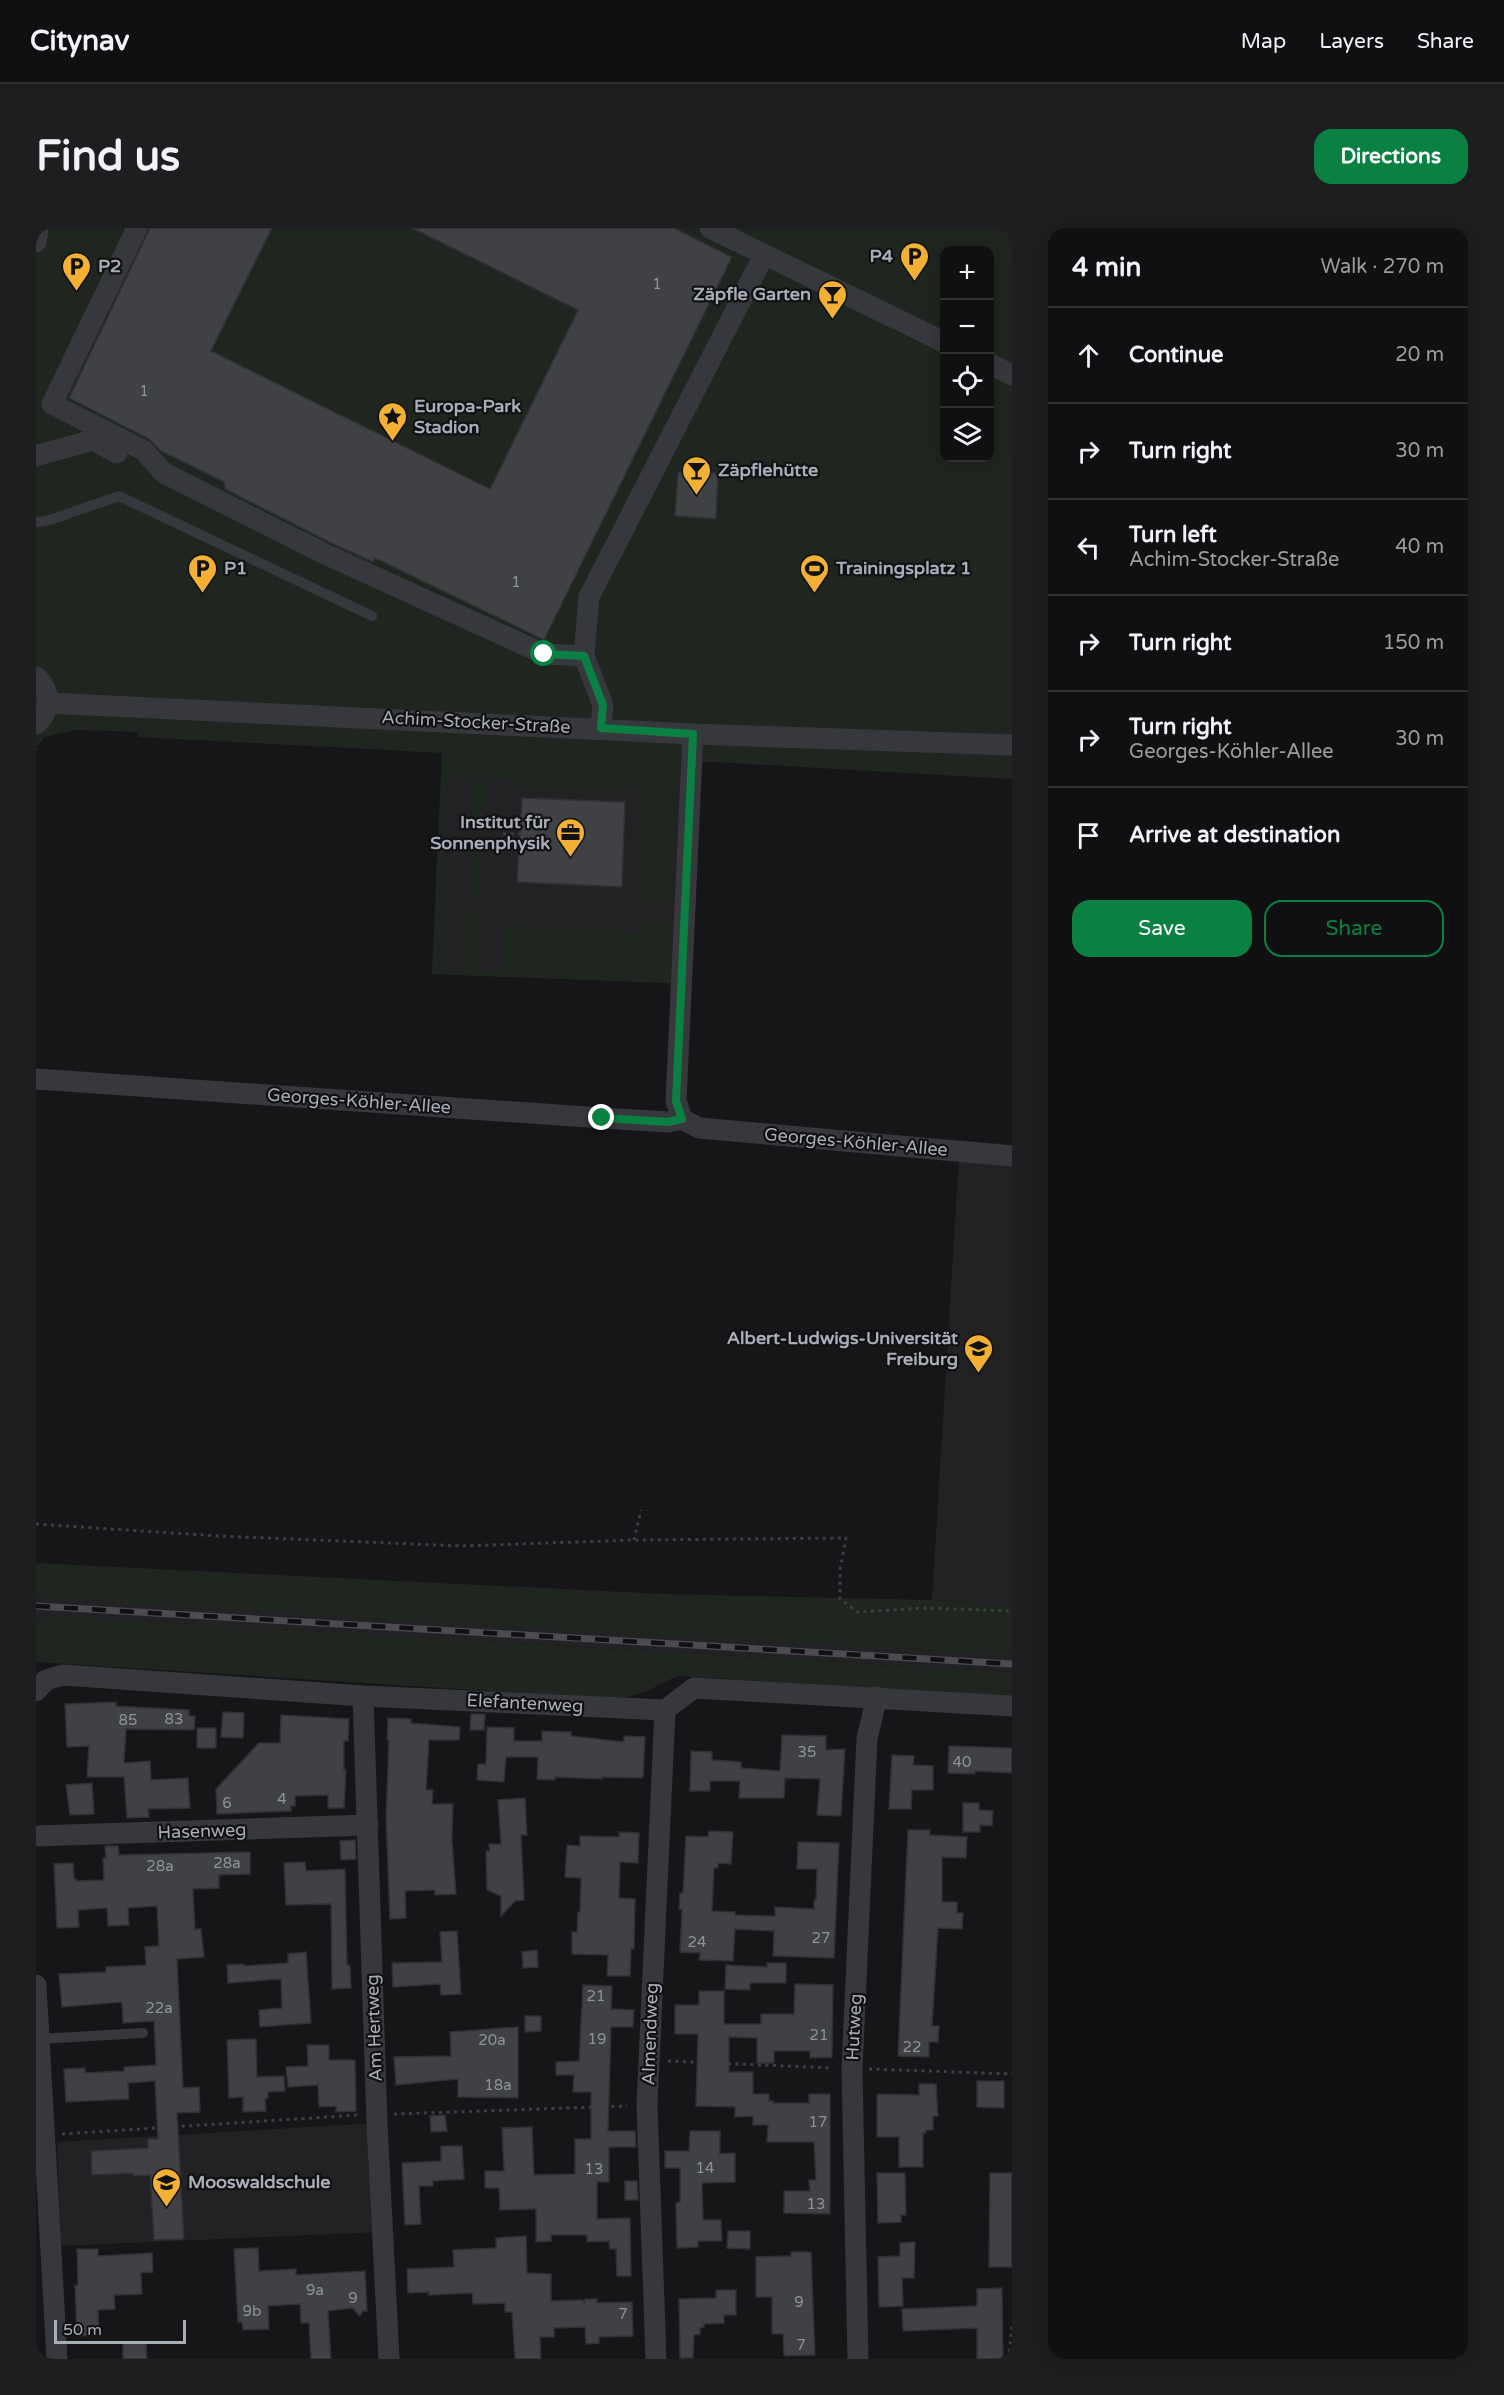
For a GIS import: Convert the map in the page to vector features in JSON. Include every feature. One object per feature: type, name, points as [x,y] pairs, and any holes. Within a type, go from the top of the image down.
[{"type":"street","points":[[36,242],[38,228]]},
{"type":"street","points":[[137,228],[45,407],[143,450],[164,473]]},
{"type":"street","points":[[710,228],[940,340]]},
{"type":"street","points":[[601,728],[603,705],[584,656],[589,597],[764,255]]},
{"type":"street","points":[[994,366],[1012,375]]},
{"type":"street","points":[[36,456],[93,440],[164,473],[250,522],[326,561],[544,654],[584,656]]},
{"type":"street","points":[[36,677],[46,690],[48,703],[43,716],[36,724]]},
{"type":"street","name":"Achim-Stocker-Straße","points":[[48,703],[693,734],[1012,745]]},
{"type":"street","points":[[691,1123],[676,1101],[693,734]]},
{"type":"street","name":"Georges-Köhler-Allee","points":[[36,1079],[691,1123],[1012,1156]]},
{"type":"street","name":"Elefantenweg","points":[[36,1690],[46,1680],[63,1675],[363,1696],[665,1710]]},
{"type":"street","points":[[665,1710],[694,1689],[1012,1706]]},
{"type":"street","name":"Am Hertweg","points":[[363,1696],[377,2114],[389,2359]]},
{"type":"street","name":"Hutweg","points":[[858,2359],[852,2069],[867,1738],[877,1697]]},
{"type":"street","name":"Almendweg","points":[[656,2359],[647,2105],[665,1710]]},
{"type":"street","name":"Hasenweg","points":[[36,1836],[368,1825]]},
{"type":"street","points":[[36,1985],[57,2359]]},
{"type":"lane","points":[[36,522],[50,520],[119,496],[372,616]]},
{"type":"lane","points":[[39,2038],[144,2033]]},
{"type":"path","points":[[503,834],[519,834]]},
{"type":"path","points":[[634,1540],[641,1510]]},
{"type":"path","points":[[36,1524],[218,1536],[462,1546],[634,1540],[846,1538],[840,1570],[840,1599],[858,1612],[926,1608],[1012,1611]]},
{"type":"path","points":[[649,2060],[1012,2074]]},
{"type":"path","points":[[44,2135],[377,2114],[647,2105]]},
{"type":"path","points":[[1011,2359],[1009,2354],[1012,2326]]},
{"type":"shaded area","points":[[36,228],[1012,228],[1012,779],[712,762],[673,762],[677,768],[670,906],[636,905],[643,799],[635,787],[599,792],[514,790],[514,780],[486,779],[484,828],[473,828],[474,779],[447,777],[438,969],[465,970],[468,911],[480,911],[477,971],[504,972],[507,913],[518,914],[518,926],[619,929],[619,931],[641,931],[641,919],[672,920],[670,983],[432,974],[442,753],[138,737],[138,732],[76,730],[45,737],[36,748]]},
{"type":"shaded area","points":[[442,753],[701,763],[689,984],[432,974]]},
{"type":"shaded area","points":[[472,838],[484,839],[480,898],[469,898]]},
{"type":"shaded area","name":"Albert-Ludwigs-Universität Freiburg","points":[[960,1140],[1012,1145],[1012,1605],[932,1600]]},
{"type":"shaded area","points":[[36,1563],[663,1594],[932,1600],[1012,1605],[1012,1655],[492,1626],[36,1597]]},
{"type":"shaded area","points":[[36,1597],[1012,1655],[1012,1672],[275,1629],[261,1632],[247,1631],[232,1626],[53,1616],[36,1618]]},
{"type":"shaded area","points":[[53,1616],[232,1626],[253,1630],[274,1629],[1012,1672],[1012,1697],[677,1676],[645,1692],[626,1697],[601,1698],[36,1662],[36,1618]]},
{"type":"shaded area","points":[[377,2123],[383,2232],[60,2246],[57,2142]]},
{"type":"building","name":"Europa-Park Stadion","points":[[150,228],[272,228],[211,351],[490,489],[578,310],[412,228],[674,228],[732,257],[544,640],[375,558],[373,562],[331,543],[225,489],[224,482],[161,451],[149,439],[69,398]]},
{"type":"building","name":"Zäpflehütte","points":[[678,472],[718,473],[716,519],[675,516]]},
{"type":"building","name":"Institut für Sonnenphysik","points":[[522,798],[625,802],[622,887],[517,882]]},
{"type":"building","points":[[116,1702],[116,1706],[189,1710],[189,1716],[195,1716],[194,1730],[126,1729],[124,1762],[150,1761],[151,1780],[188,1778],[190,1808],[148,1809],[149,1817],[127,1818],[124,1777],[87,1777],[89,1746],[67,1747],[65,1704]]},
{"type":"building","points":[[223,1712],[244,1713],[243,1738],[221,1737]]},
{"type":"building","points":[[471,1714],[485,1714],[484,1730],[470,1730]]},
{"type":"building","points":[[281,1715],[349,1719],[348,1741],[344,1741],[344,1770],[346,1770],[344,1808],[328,1808],[328,1795],[295,1796],[295,1806],[291,1806],[291,1811],[217,1814],[216,1789],[259,1743],[280,1743]]},
{"type":"building","points":[[388,1718],[411,1719],[411,1723],[460,1727],[459,1740],[429,1740],[426,1790],[433,1790],[432,1804],[453,1804],[452,1840],[456,1894],[435,1895],[435,1890],[405,1891],[406,1918],[390,1919],[386,1818]]},
{"type":"building","points":[[487,1727],[514,1728],[514,1741],[542,1741],[542,1731],[571,1732],[571,1736],[624,1742],[624,1736],[645,1737],[643,1778],[555,1777],[555,1780],[537,1779],[538,1757],[506,1757],[504,1782],[477,1780],[478,1764],[486,1764]]},
{"type":"building","points":[[197,1728],[216,1728],[216,1748],[197,1748]]},
{"type":"building","points":[[782,1735],[826,1736],[826,1750],[845,1749],[841,1816],[817,1815],[820,1779],[785,1778],[784,1798],[739,1798],[740,1781],[710,1781],[710,1791],[690,1791],[691,1751],[712,1752],[712,1760],[741,1762],[741,1768],[780,1771]]},
{"type":"building","points":[[949,1746],[1012,1748],[1012,1773],[975,1771],[975,1774],[948,1773]]},
{"type":"building","points":[[892,1755],[914,1756],[913,1765],[933,1766],[933,1790],[912,1790],[911,1809],[889,1809]]},
{"type":"building","points":[[92,1783],[94,1814],[70,1815],[66,1785]]},
{"type":"building","points":[[525,1798],[527,1835],[521,1835],[524,1900],[515,1901],[501,1916],[501,1896],[487,1890],[486,1851],[490,1851],[489,1844],[501,1844],[498,1800]]},
{"type":"building","points":[[963,1803],[979,1803],[979,1810],[993,1811],[992,1826],[980,1825],[980,1832],[963,1832]]},
{"type":"building","points":[[908,1830],[930,1830],[930,1835],[967,1837],[966,1858],[942,1857],[942,1902],[957,1902],[957,1913],[963,1913],[962,1929],[938,1928],[932,2026],[939,2026],[938,2042],[929,2042],[929,2057],[898,2056]]},
{"type":"building","points":[[709,1831],[733,1832],[731,1864],[718,1863],[718,1868],[714,1868],[712,1911],[735,1912],[735,1915],[775,1916],[775,1907],[814,1909],[817,1869],[797,1869],[798,1842],[839,1843],[834,1958],[773,1956],[774,1931],[735,1929],[733,1961],[699,1960],[700,1953],[680,1952],[682,1909],[679,1909],[680,1893],[683,1893],[686,1836],[708,1837]]},
{"type":"building","points":[[619,1832],[639,1833],[638,1863],[620,1862],[619,1898],[635,1899],[634,1949],[631,1949],[630,1976],[607,1976],[608,1955],[572,1954],[572,1932],[577,1932],[578,1912],[580,1912],[581,1878],[565,1877],[567,1845],[580,1846],[580,1836],[619,1837]]},
{"type":"building","points":[[355,1840],[356,1859],[341,1860],[340,1841]]},
{"type":"building","points":[[105,1846],[118,1846],[119,1855],[250,1852],[250,1874],[219,1875],[219,1888],[193,1889],[195,1929],[201,1929],[204,1957],[177,1959],[183,2088],[199,2087],[200,2112],[177,2113],[184,2239],[154,2240],[150,2175],[133,2176],[133,2173],[92,2175],[91,2151],[148,2148],[148,2139],[158,2139],[155,2081],[128,2083],[129,2099],[66,2102],[64,2069],[85,2068],[85,2073],[124,2071],[124,2067],[156,2065],[154,2021],[123,2023],[122,2002],[62,2007],[59,1974],[106,1972],[106,1967],[146,1965],[145,1947],[159,1946],[157,1906],[128,1908],[129,1925],[108,1926],[107,1908],[78,1910],[79,1927],[57,1928],[54,1864],[73,1863],[74,1879],[77,1881],[104,1880]]},
{"type":"building","points":[[305,1862],[306,1871],[345,1869],[347,1965],[350,1965],[351,1988],[332,1989],[331,1904],[286,1905],[284,1863]]},
{"type":"building","points":[[457,1931],[461,1994],[441,1995],[440,1984],[393,1987],[392,1963],[442,1962],[440,1932]]},
{"type":"building","points":[[537,1950],[538,1967],[523,1968],[522,1952]]},
{"type":"building","points":[[306,1952],[311,2023],[260,2027],[259,2010],[282,2008],[281,1979],[228,1983],[227,1965],[288,1963],[288,1954]]},
{"type":"building","points":[[767,1963],[786,1963],[786,1983],[750,1983],[750,1990],[725,1989],[726,1965],[767,1967]]},
{"type":"building","points":[[795,1984],[833,1985],[832,2057],[810,2058],[810,2051],[774,2051],[774,2063],[757,2063],[757,2038],[729,2037],[729,2072],[753,2072],[753,2094],[769,2094],[769,2101],[773,2103],[809,2103],[809,2094],[830,2094],[830,2214],[784,2213],[784,2191],[810,2191],[809,2180],[816,2180],[814,2142],[767,2142],[768,2125],[753,2125],[753,2116],[735,2117],[735,2107],[696,2106],[698,2034],[675,2034],[675,2005],[699,2005],[699,1991],[724,1991],[724,2024],[761,2024],[761,2014],[794,2014]]},
{"type":"building","points":[[583,1985],[612,1986],[611,2009],[634,2010],[633,2027],[611,2027],[608,2131],[635,2131],[636,2147],[609,2147],[609,2182],[597,2182],[597,2219],[630,2218],[631,2276],[617,2276],[616,2249],[610,2249],[609,2241],[587,2242],[587,2235],[551,2235],[551,2241],[536,2242],[536,2209],[500,2210],[499,2188],[485,2188],[485,2171],[504,2171],[502,2128],[532,2127],[534,2175],[575,2174],[575,2139],[591,2139],[591,2092],[573,2092],[574,2075],[556,2075],[556,2062],[579,2061]]},
{"type":"building","points":[[525,2016],[541,2016],[541,2031],[525,2032]]},
{"type":"building","points":[[518,2027],[518,2098],[458,2097],[458,2079],[396,2085],[394,2057],[451,2056],[450,2032]]},
{"type":"building","points":[[256,2039],[257,2077],[284,2076],[285,2091],[268,2092],[268,2098],[265,2099],[266,2111],[243,2112],[243,2097],[229,2098],[227,2040]]},
{"type":"building","points":[[307,2045],[329,2045],[329,2060],[355,2060],[356,2111],[336,2112],[336,2106],[319,2107],[318,2085],[288,2087],[286,2067],[308,2066]]},
{"type":"building","points":[[977,2081],[1004,2081],[1004,2108],[977,2107]]},
{"type":"building","points":[[919,2084],[936,2084],[938,2116],[933,2116],[933,2130],[926,2130],[926,2133],[923,2133],[923,2167],[899,2167],[899,2137],[877,2137],[877,2094],[919,2095]]},
{"type":"building","points":[[445,2115],[447,2131],[431,2132],[430,2116]]},
{"type":"building","points":[[690,2131],[720,2131],[720,2154],[735,2153],[735,2182],[702,2183],[703,2220],[721,2220],[722,2241],[698,2241],[698,2247],[677,2248],[676,2203],[680,2202],[680,2168],[665,2168],[665,2151],[689,2151]]},
{"type":"building","points":[[441,2146],[462,2146],[464,2179],[433,2181],[433,2186],[419,2186],[421,2224],[405,2225],[402,2163],[441,2161]]},
{"type":"building","points":[[877,2173],[905,2173],[906,2215],[901,2215],[901,2222],[878,2223]]},
{"type":"building","points":[[990,2173],[1012,2173],[1012,2267],[989,2267]]},
{"type":"building","points":[[625,2181],[637,2181],[638,2200],[625,2200]]},
{"type":"building","points":[[728,2231],[750,2231],[750,2249],[727,2248]]},
{"type":"building","points":[[526,2236],[527,2273],[551,2274],[551,2301],[584,2300],[584,2304],[585,2299],[597,2299],[597,2303],[632,2302],[633,2336],[599,2337],[599,2343],[586,2344],[585,2327],[554,2328],[554,2337],[540,2337],[541,2359],[515,2359],[512,2312],[505,2312],[505,2303],[473,2304],[472,2293],[429,2295],[429,2292],[408,2293],[407,2269],[454,2267],[453,2250],[496,2248],[496,2238]]},
{"type":"building","points":[[915,2242],[914,2278],[902,2278],[903,2306],[879,2307],[878,2257],[900,2256],[900,2243]]},
{"type":"building","points":[[258,2248],[259,2271],[296,2269],[296,2275],[365,2271],[367,2311],[363,2311],[360,2316],[352,2308],[328,2311],[331,2359],[311,2359],[309,2323],[301,2323],[300,2304],[268,2306],[269,2329],[243,2330],[242,2322],[238,2322],[234,2249]]},
{"type":"building","points":[[77,2249],[98,2249],[98,2256],[152,2253],[153,2272],[141,2273],[142,2294],[114,2295],[115,2309],[98,2310],[99,2335],[77,2336],[75,2285],[78,2285]]},
{"type":"building","points":[[791,2252],[811,2252],[815,2355],[784,2356],[783,2334],[772,2334],[772,2297],[756,2297],[756,2257],[791,2256]]},
{"type":"building","points":[[1002,2288],[1003,2359],[977,2359],[977,2328],[903,2331],[902,2309],[977,2306],[977,2289]]},
{"type":"building","points":[[716,2290],[736,2290],[736,2315],[724,2315],[724,2323],[704,2324],[704,2327],[700,2328],[700,2334],[694,2335],[693,2358],[680,2358],[679,2299],[716,2298]]},
{"type":"building","points":[[123,2342],[146,2342],[147,2359],[123,2359]]},
{"type":"railway","points":[[36,1606],[1012,1664]]},
{"type":"place","name":"P4","points":[[914,282]]},
{"type":"place","name":"P2","points":[[77,292]]},
{"type":"place","name":"Zäpfle Garten","points":[[832,320]]},
{"type":"place","name":"Europa-Park Stadion","points":[[393,442]]},
{"type":"place","name":"Zäpflehütte","points":[[697,496]]},
{"type":"place","name":"P1","points":[[203,594]]},
{"type":"place","name":"Trainingsplatz 1","points":[[815,594]]},
{"type":"place","name":"Institut für Sonnenphysik","points":[[571,858]]},
{"type":"place","name":"Albert-Ludwigs-Universität Freiburg","points":[[979,1374]]},
{"type":"place","name":"Mooswaldschule","points":[[167,2208]]},
{"type":"route","points":[[544,654],[584,656],[603,705],[601,728],[693,734],[676,1101],[682,1119],[668,1122],[602,1118]]}]
